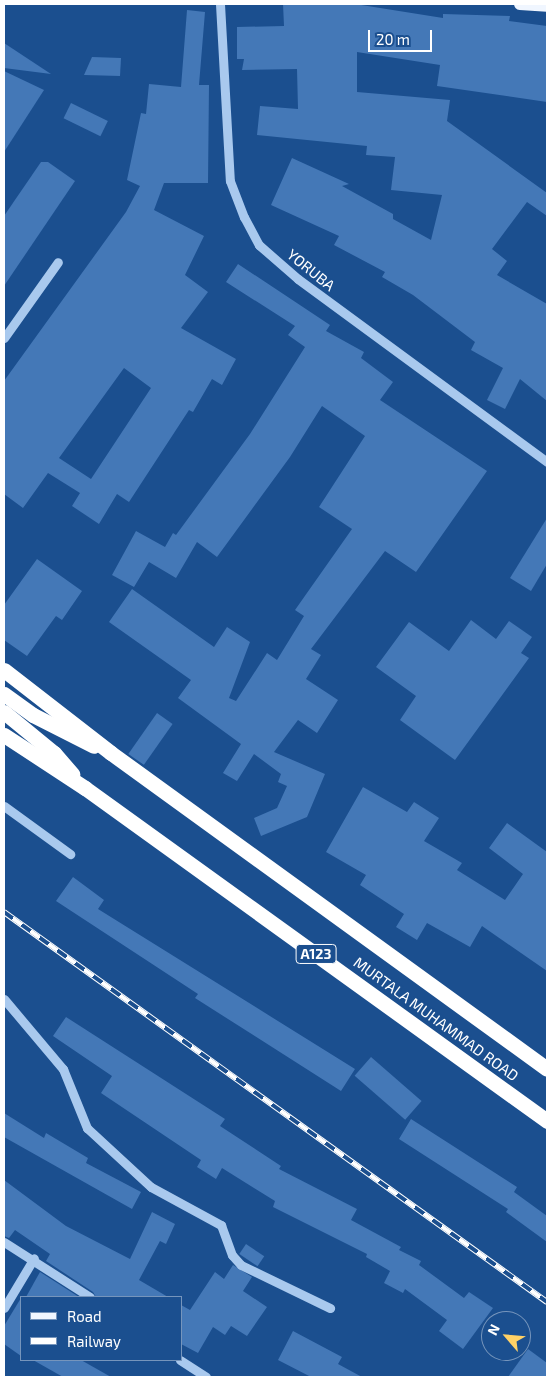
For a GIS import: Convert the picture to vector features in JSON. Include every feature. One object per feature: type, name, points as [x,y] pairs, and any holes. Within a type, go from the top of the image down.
[{"type":"highway","name":"MURTALA MUHAMMAD ROAD","points":[[4,670],[111,753],[547,1069]]},
{"type":"highway","name":"MURTALA MUHAMMAD ROAD","points":[[4,694],[67,734],[111,753]]},
{"type":"highway","name":"MURTALA MUHAMMAD ROAD","points":[[4,712],[54,753],[85,788]]},
{"type":"highway","name":"MURTALA MUHAMMAD ROAD","points":[[4,735],[85,788],[547,1121]]},
{"type":"main road","points":[[520,4],[547,6]]},
{"type":"street","name":"YORUBA","points":[[220,4],[230,181],[244,217],[259,245],[298,279],[547,462]]},
{"type":"street","points":[[4,338],[58,262]]},
{"type":"street","points":[[4,806],[70,854]]},
{"type":"street","points":[[4,999],[63,1069],[87,1128],[151,1187],[221,1225],[232,1255],[241,1265],[330,1308]]},
{"type":"street","points":[[4,1242],[34,1258],[89,1296]]},
{"type":"street","points":[[4,1308],[34,1258]]},
{"type":"street","points":[[182,1361],[206,1377]]},
{"type":"building","points":[[283,4],[355,4],[443,18],[443,14],[510,16],[509,21],[547,26],[547,102],[437,86],[440,65],[357,52],[357,92],[450,100],[447,121],[547,193],[547,216],[527,202],[492,249],[507,261],[497,275],[547,304],[547,401],[520,379],[505,409],[487,400],[503,368],[471,350],[475,342],[413,295],[382,277],[385,272],[334,245],[339,236],[271,205],[292,158],[349,184],[342,186],[393,214],[393,219],[431,240],[442,195],[391,190],[395,157],[366,155],[367,146],[257,135],[260,106],[298,109],[297,69],[242,70],[244,59],[237,59],[237,27],[284,26]]},
{"type":"building","points":[[187,10],[205,12],[199,85],[209,85],[208,183],[164,183],[154,210],[204,236],[185,275],[208,292],[181,328],[236,359],[222,385],[212,379],[193,412],[189,410],[129,502],[117,494],[99,524],[72,506],[80,493],[48,473],[23,508],[4,494],[4,381],[126,212],[140,186],[127,180],[141,113],[146,114],[149,84],[181,87]],"holes":[[[124,368],[151,388],[91,479],[59,458]]]},
{"type":"building","points":[[4,43],[51,74],[4,68]]},
{"type":"building","points":[[92,57],[121,58],[120,76],[84,75]]},
{"type":"building","points":[[4,71],[44,90],[4,152]]},
{"type":"building","points":[[71,103],[108,121],[100,136],[64,118]]},
{"type":"building","points":[[41,162],[48,162],[75,181],[4,286],[4,216]]},
{"type":"building","points":[[238,264],[330,325],[326,331],[364,352],[361,358],[393,382],[380,400],[487,471],[416,572],[385,551],[311,649],[321,655],[306,679],[338,700],[317,733],[298,720],[274,752],[325,774],[307,817],[261,836],[254,818],[277,808],[287,786],[278,782],[281,774],[254,754],[237,781],[223,773],[241,744],[178,698],[191,680],[109,622],[132,589],[214,647],[227,627],[250,642],[229,698],[236,701],[267,653],[277,660],[304,616],[295,610],[352,529],[319,507],[365,436],[322,406],[290,457],[217,557],[197,542],[176,578],[149,562],[134,587],[112,575],[136,531],[165,547],[173,533],[176,535],[250,434],[305,347],[288,335],[295,326],[226,282]]},
{"type":"building","points":[[547,518],[547,564],[531,591],[510,578]]},
{"type":"building","points":[[37,559],[82,591],[62,620],[56,616],[27,656],[4,640],[4,605]]},
{"type":"building","points":[[471,620],[496,639],[509,621],[532,637],[521,653],[529,658],[455,760],[400,720],[416,696],[376,667],[409,622],[449,651]]},
{"type":"building","points":[[157,713],[173,724],[144,765],[128,754]]},
{"type":"building","points":[[363,787],[407,812],[414,802],[439,818],[424,841],[462,863],[457,870],[505,900],[523,874],[489,848],[507,823],[547,852],[547,971],[482,926],[470,947],[427,923],[417,940],[396,927],[404,914],[360,885],[366,875],[326,852]]},
{"type":"building","points":[[73,877],[104,900],[98,909],[355,1069],[341,1091],[195,998],[198,994],[56,901]]},
{"type":"building","points":[[66,1017],[225,1119],[220,1126],[281,1166],[279,1169],[357,1209],[351,1220],[401,1247],[399,1250],[421,1261],[419,1265],[464,1298],[469,1292],[493,1308],[491,1311],[481,1311],[481,1324],[463,1349],[439,1331],[447,1320],[405,1289],[403,1293],[384,1283],[390,1271],[366,1257],[367,1254],[273,1207],[275,1201],[222,1168],[216,1179],[197,1167],[201,1160],[101,1093],[112,1076],[53,1036]]},
{"type":"building","points":[[371,1057],[422,1101],[405,1120],[355,1076]]},
{"type":"building","points":[[4,1113],[44,1138],[46,1133],[88,1158],[86,1163],[141,1192],[132,1209],[4,1137]]},
{"type":"building","points":[[411,1119],[517,1187],[514,1192],[547,1216],[547,1242],[506,1212],[508,1209],[399,1139]]},
{"type":"building","points":[[4,1180],[66,1226],[130,1259],[152,1212],[175,1224],[166,1244],[160,1241],[139,1280],[166,1296],[95,1296],[93,1292],[46,1261],[50,1254],[15,1230],[9,1238],[4,1236]]},
{"type":"building","points":[[246,1244],[264,1256],[258,1266],[239,1254]]},
{"type":"building","points":[[233,1265],[252,1277],[243,1291],[267,1307],[247,1336],[231,1326],[225,1335],[213,1327],[198,1353],[182,1345],[182,1306],[190,1310],[215,1272],[224,1279]]},
{"type":"building","points":[[40,1272],[77,1296],[27,1296]]},
{"type":"building","points":[[20,1300],[20,1355],[4,1344],[4,1326]]},
{"type":"building","points":[[293,1331],[342,1357],[338,1364],[362,1377],[311,1377],[278,1360]]},
{"type":"building","points":[[531,1351],[547,1363],[547,1377],[508,1377],[519,1361],[531,1361]]},
{"type":"building","points":[[35,1361],[83,1361],[111,1377],[63,1377]]},
{"type":"railway","points":[[4,912],[547,1302]]}]
